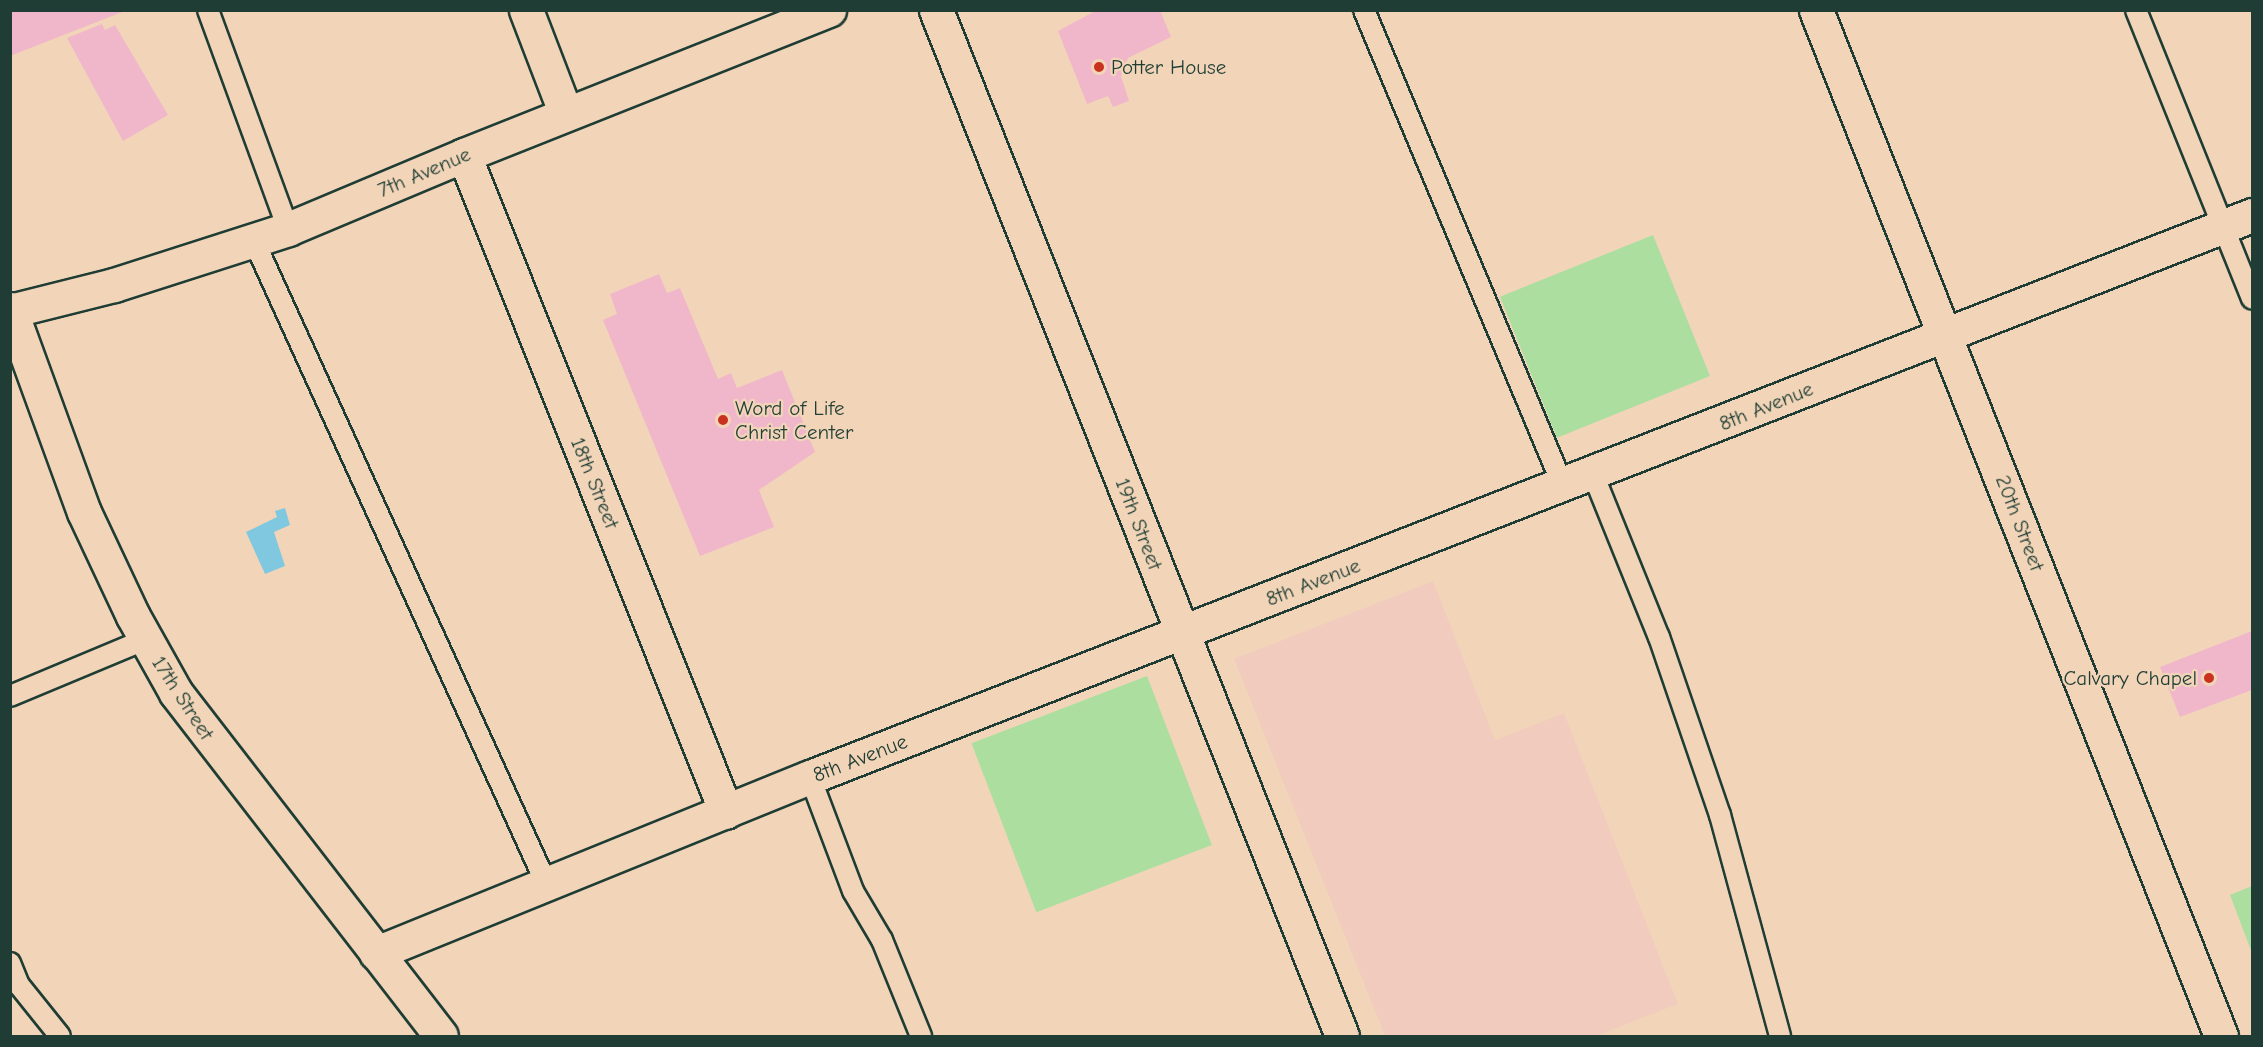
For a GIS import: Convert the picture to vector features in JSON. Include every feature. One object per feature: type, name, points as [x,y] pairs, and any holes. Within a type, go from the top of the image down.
[{"type":"street","points":[[526,10],[567,114]]},
{"type":"street","name":"7th Avenue","points":[[11,311],[254,241],[288,229],[464,155],[829,10]]},
{"type":"street","name":"19th Street","points":[[936,10],[1342,1036]]},
{"type":"street","name":"20th Street","points":[[1816,10],[2221,1036]]},
{"type":"street","name":"18th Street","points":[[464,155],[726,812]]},
{"type":"street","name":"8th Avenue","points":[[376,953],[810,777],[1563,486],[2238,221]]},
{"type":"street","name":"17th Street","points":[[11,311],[84,512],[146,639],[206,734],[441,1036]]},
{"type":"lane","points":[[208,10],[288,229]]},
{"type":"lane","points":[[1364,10],[1563,486]]},
{"type":"lane","points":[[2136,10],[2238,221],[2253,298]]},
{"type":"lane","points":[[254,241],[547,885]]},
{"type":"lane","points":[[1593,474],[1659,637],[1720,815],[1780,1036]]},
{"type":"lane","points":[[10,696],[146,639]]},
{"type":"lane","points":[[810,777],[854,891],[882,939],[921,1036]]},
{"type":"lane","points":[[10,963],[19,985],[60,1036]]},
{"type":"shaded area","points":[[1433,581],[1495,740],[1564,713],[1678,1004],[1596,1036],[1385,1036],[1234,659]]},
{"type":"green space","points":[[1653,235],[1710,376],[1557,438],[1500,297]]},
{"type":"green space","points":[[1147,676],[1212,845],[1036,912],[971,743]]},
{"type":"green space","points":[[2252,886],[2252,953],[2230,895]]},
{"type":"water","points":[[285,508],[290,525],[274,532],[285,566],[265,574],[246,532],[277,517],[275,511]]},
{"type":"building","points":[[10,10],[125,10],[125,11],[10,56]]},
{"type":"building","name":"Potter House","points":[[1097,10],[1160,10],[1171,37],[1128,58],[1121,76],[1129,101],[1113,107],[1108,96],[1087,104],[1058,31]]},
{"type":"building","points":[[102,24],[105,30],[115,25],[168,115],[123,141],[67,38]]},
{"type":"building","name":"Word of Life Christ Center","points":[[659,274],[667,293],[680,288],[718,379],[731,373],[737,388],[782,370],[815,452],[759,490],[774,527],[700,556],[603,320],[617,314],[610,294]]},
{"type":"building","name":"Calvary Chapel","points":[[2252,631],[2252,690],[2180,717],[2160,667]]},
{"type":"place","name":"Potter House","points":[[1099,67]]},
{"type":"place","name":"Word of Life Christ Center","points":[[723,420]]},
{"type":"place","name":"Calvary Chapel","points":[[2209,678]]}]
